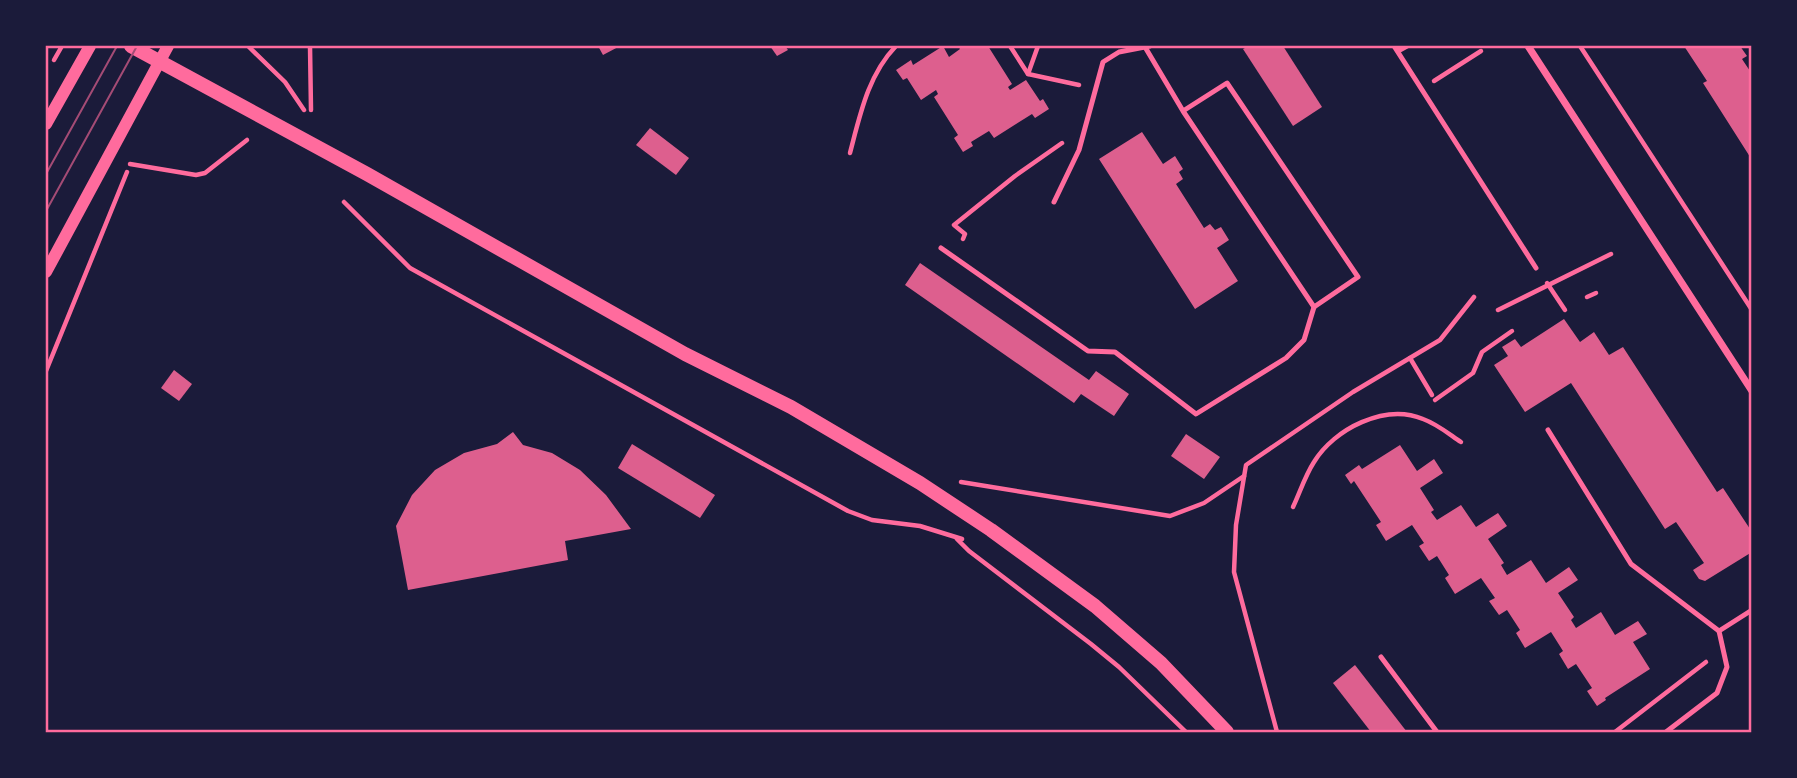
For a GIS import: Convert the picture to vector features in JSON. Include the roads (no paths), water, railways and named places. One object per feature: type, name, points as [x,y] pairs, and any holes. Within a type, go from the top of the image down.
[{"type":"main road","points":[[131,46],[367,174],[685,354],[791,407],[920,482],[1096,606],[1161,663],[1227,733]]},
{"type":"street","points":[[46,124],[90,46]]},
{"type":"street","points":[[46,272],[168,46]]},
{"type":"street","points":[[1528,46],[1752,391]]},
{"type":"lane","points":[[1054,202],[1079,150],[1103,62],[1119,52],[1147,46],[1183,111],[1314,307]]},
{"type":"lane","points":[[1407,46],[1396,48],[1536,268]]},
{"type":"lane","points":[[941,248],[1088,351],[1115,352],[1196,414],[1286,358],[1304,340],[1314,307],[1357,277],[1227,83],[1183,111]]},
{"type":"lane","points":[[1548,430],[1631,564],[1719,631],[1727,667],[1717,693],[1666,733]]},
{"type":"lane","points":[[1719,631],[1752,610]]},
{"type":"lane","points":[[1381,657],[1437,733]]},
{"type":"tram line","points":[[46,174],[117,46]]},
{"type":"tram line","points":[[46,211],[137,46]]}]
